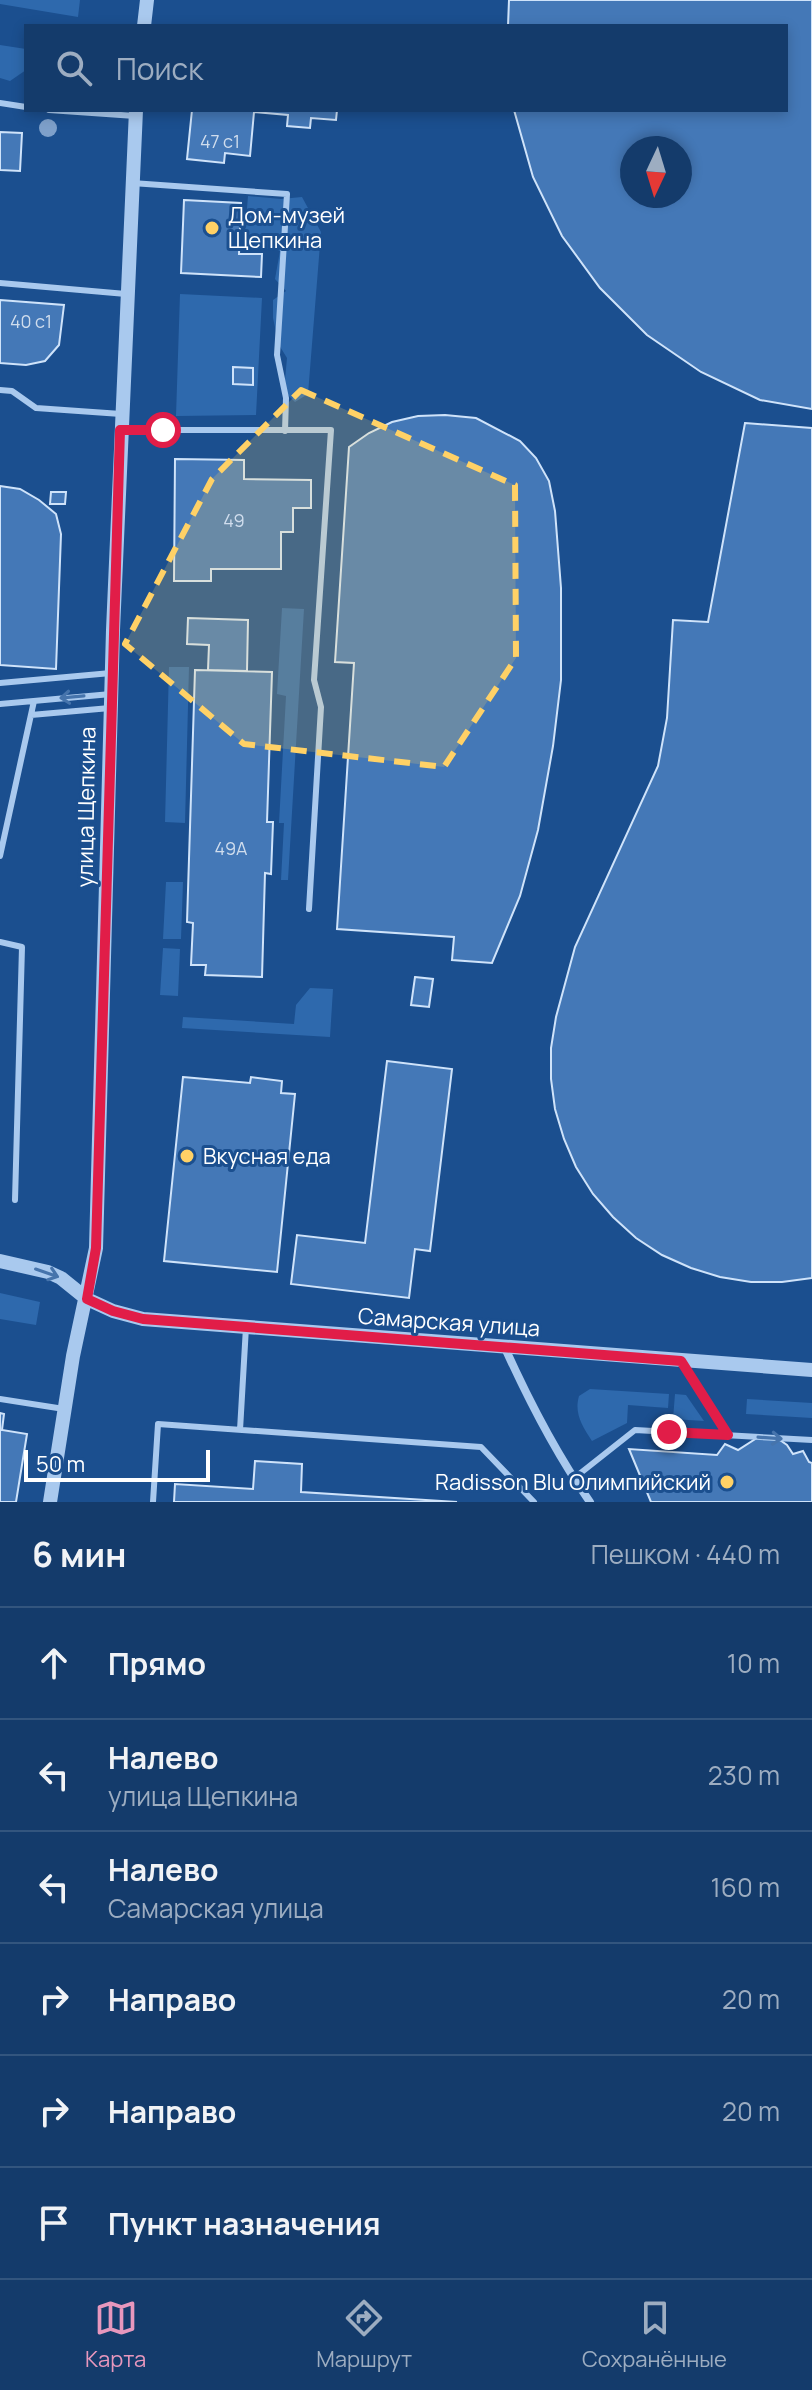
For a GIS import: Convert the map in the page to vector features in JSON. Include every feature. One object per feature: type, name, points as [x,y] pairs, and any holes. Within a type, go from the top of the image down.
[{"type":"street","points":[[144,24],[147,0]]},
{"type":"street","name":"улица Щепкина","points":[[50,1502],[78,1327],[87,1299],[96,1248],[110,701],[136,113]]},
{"type":"street","name":"Самарская улица","points":[[0,1261],[48,1272],[61,1278],[87,1299],[113,1311],[143,1319],[812,1370]]},
{"type":"street","points":[[505,1348],[573,1479],[590,1502]]},
{"type":"lane","points":[[0,103],[24,107]]},
{"type":"lane","points":[[107,112],[136,113]]},
{"type":"lane","points":[[132,183],[287,194],[277,355],[286,398],[285,431]]},
{"type":"lane","points":[[0,283],[126,294]]},
{"type":"lane","points":[[0,390],[12,391],[36,408],[121,414]]},
{"type":"lane","points":[[120,430],[331,430],[314,680],[321,707],[309,909]]},
{"type":"lane","points":[[0,683],[111,673]]},
{"type":"lane","points":[[0,856],[34,701]]},
{"type":"lane","points":[[0,704],[110,701]]},
{"type":"lane","points":[[31,715],[110,701]]},
{"type":"lane","points":[[0,942],[22,947],[15,1200]]},
{"type":"lane","points":[[240,1430],[246,1327]]},
{"type":"lane","points":[[681,1361],[728,1435]]},
{"type":"lane","points":[[0,1399],[64,1409]]},
{"type":"lane","points":[[153,1502],[158,1424],[481,1447],[534,1502]]},
{"type":"lane","points":[[573,1479],[635,1430],[812,1440]]},
{"type":"highlighted area","points":[[301,390],[515,485],[516,658],[444,767],[244,744],[125,644],[212,479]]},
{"type":"shaded area","points":[[0,0],[80,0],[78,17],[0,4]]},
{"type":"shaded area","points":[[0,45],[24,49],[24,71],[10,81],[0,78]]},
{"type":"shaded area","points":[[248,196],[302,197],[321,232],[308,394],[295,402],[284,391],[287,358],[279,345],[273,318],[273,300],[286,291],[275,279],[280,251],[244,244]]},
{"type":"shaded area","points":[[180,294],[262,298],[256,415],[176,416]]},
{"type":"shaded area","points":[[282,608],[304,609],[288,880],[281,880],[284,823],[279,823],[286,696],[277,694]]},
{"type":"shaded area","points":[[169,667],[189,667],[185,823],[165,822]]},
{"type":"shaded area","points":[[166,882],[183,882],[181,939],[163,939]]},
{"type":"shaded area","points":[[163,948],[180,949],[178,996],[160,995]]},
{"type":"shaded area","points":[[310,988],[333,989],[330,1037],[182,1028],[183,1017],[294,1024],[296,1005]]},
{"type":"shaded area","points":[[0,1293],[40,1302],[36,1325],[0,1319]]},
{"type":"shaded area","points":[[590,1389],[669,1394],[668,1408],[628,1405],[627,1423],[592,1441],[578,1414],[579,1396]]},
{"type":"shaded area","points":[[675,1394],[686,1395],[704,1421],[673,1419]]},
{"type":"shaded area","points":[[747,1399],[812,1403],[812,1418],[746,1414]]},
{"type":"building","points":[[509,0],[812,0],[812,409],[760,400],[701,372],[647,335],[600,288],[562,236],[533,177],[515,112],[788,112],[788,24],[508,24]]},
{"type":"building","points":[[192,112],[254,112],[250,156],[225,153],[224,163],[187,159]]},
{"type":"building","points":[[254,112],[337,112],[336,120],[311,118],[310,128],[287,126],[288,115]]},
{"type":"building","points":[[0,132],[22,133],[20,171],[0,170]]},
{"type":"building","name":"Дом-музей Щепкина","points":[[184,200],[241,203],[239,254],[262,254],[261,277],[181,273]]},
{"type":"building","points":[[0,300],[64,305],[59,345],[45,361],[26,365],[0,363]]},
{"type":"building","points":[[233,367],[253,368],[253,385],[233,384]]},
{"type":"building","points":[[418,416],[476,418],[520,441],[536,458],[549,481],[555,511],[561,588],[561,680],[553,746],[538,830],[520,896],[492,963],[452,960],[454,937],[337,929],[354,663],[335,662],[349,447],[392,422]]},
{"type":"building","points":[[745,423],[812,428],[812,1278],[782,1282],[751,1282],[720,1277],[662,1255],[636,1238],[593,1194],[576,1167],[555,1109],[551,1079],[551,1048],[556,1017],[575,947],[658,766],[667,718],[673,620],[708,622]]},
{"type":"building","points":[[175,459],[244,460],[244,479],[311,480],[311,508],[293,508],[293,532],[281,532],[281,569],[211,569],[211,581],[174,581]]},
{"type":"building","points":[[0,486],[20,489],[56,514],[61,534],[56,669],[0,665]]},
{"type":"building","points":[[51,492],[66,492],[65,504],[50,504]]},
{"type":"building","points":[[188,618],[248,620],[247,671],[208,670],[209,645],[187,644]]},
{"type":"building","points":[[195,670],[272,672],[267,822],[273,822],[271,874],[265,873],[262,977],[205,975],[206,965],[191,965],[193,923],[187,922]]},
{"type":"building","points":[[415,977],[433,979],[429,1007],[411,1005]]},
{"type":"building","points":[[387,1061],[452,1069],[430,1251],[415,1249],[409,1298],[291,1284],[297,1235],[365,1243]]},
{"type":"building","points":[[183,1077],[250,1083],[251,1077],[282,1081],[281,1093],[295,1094],[277,1272],[164,1261]]},
{"type":"building","points":[[0,1413],[4,1414],[2,1430],[27,1434],[16,1502],[0,1502]]},
{"type":"building","name":"Radisson Blu Олимпийский","points":[[760,1436],[777,1438],[793,1454],[803,1451],[812,1463],[812,1502],[651,1502],[629,1449],[717,1455],[725,1444],[738,1450]]},
{"type":"building","points":[[255,1461],[302,1464],[301,1492],[457,1502],[174,1502],[175,1484],[253,1489]]},
{"type":"place","name":"Дом-музей Щепкина","points":[[212,228]]},
{"type":"place","name":"Вкусная еда","points":[[187,1156]]},
{"type":"place","name":"Radisson Blu Олимпийский","points":[[727,1482]]},
{"type":"route","points":[[163,430],[120,430],[96,1248],[87,1299],[113,1311],[143,1319],[681,1361],[728,1435],[669,1432]]}]
